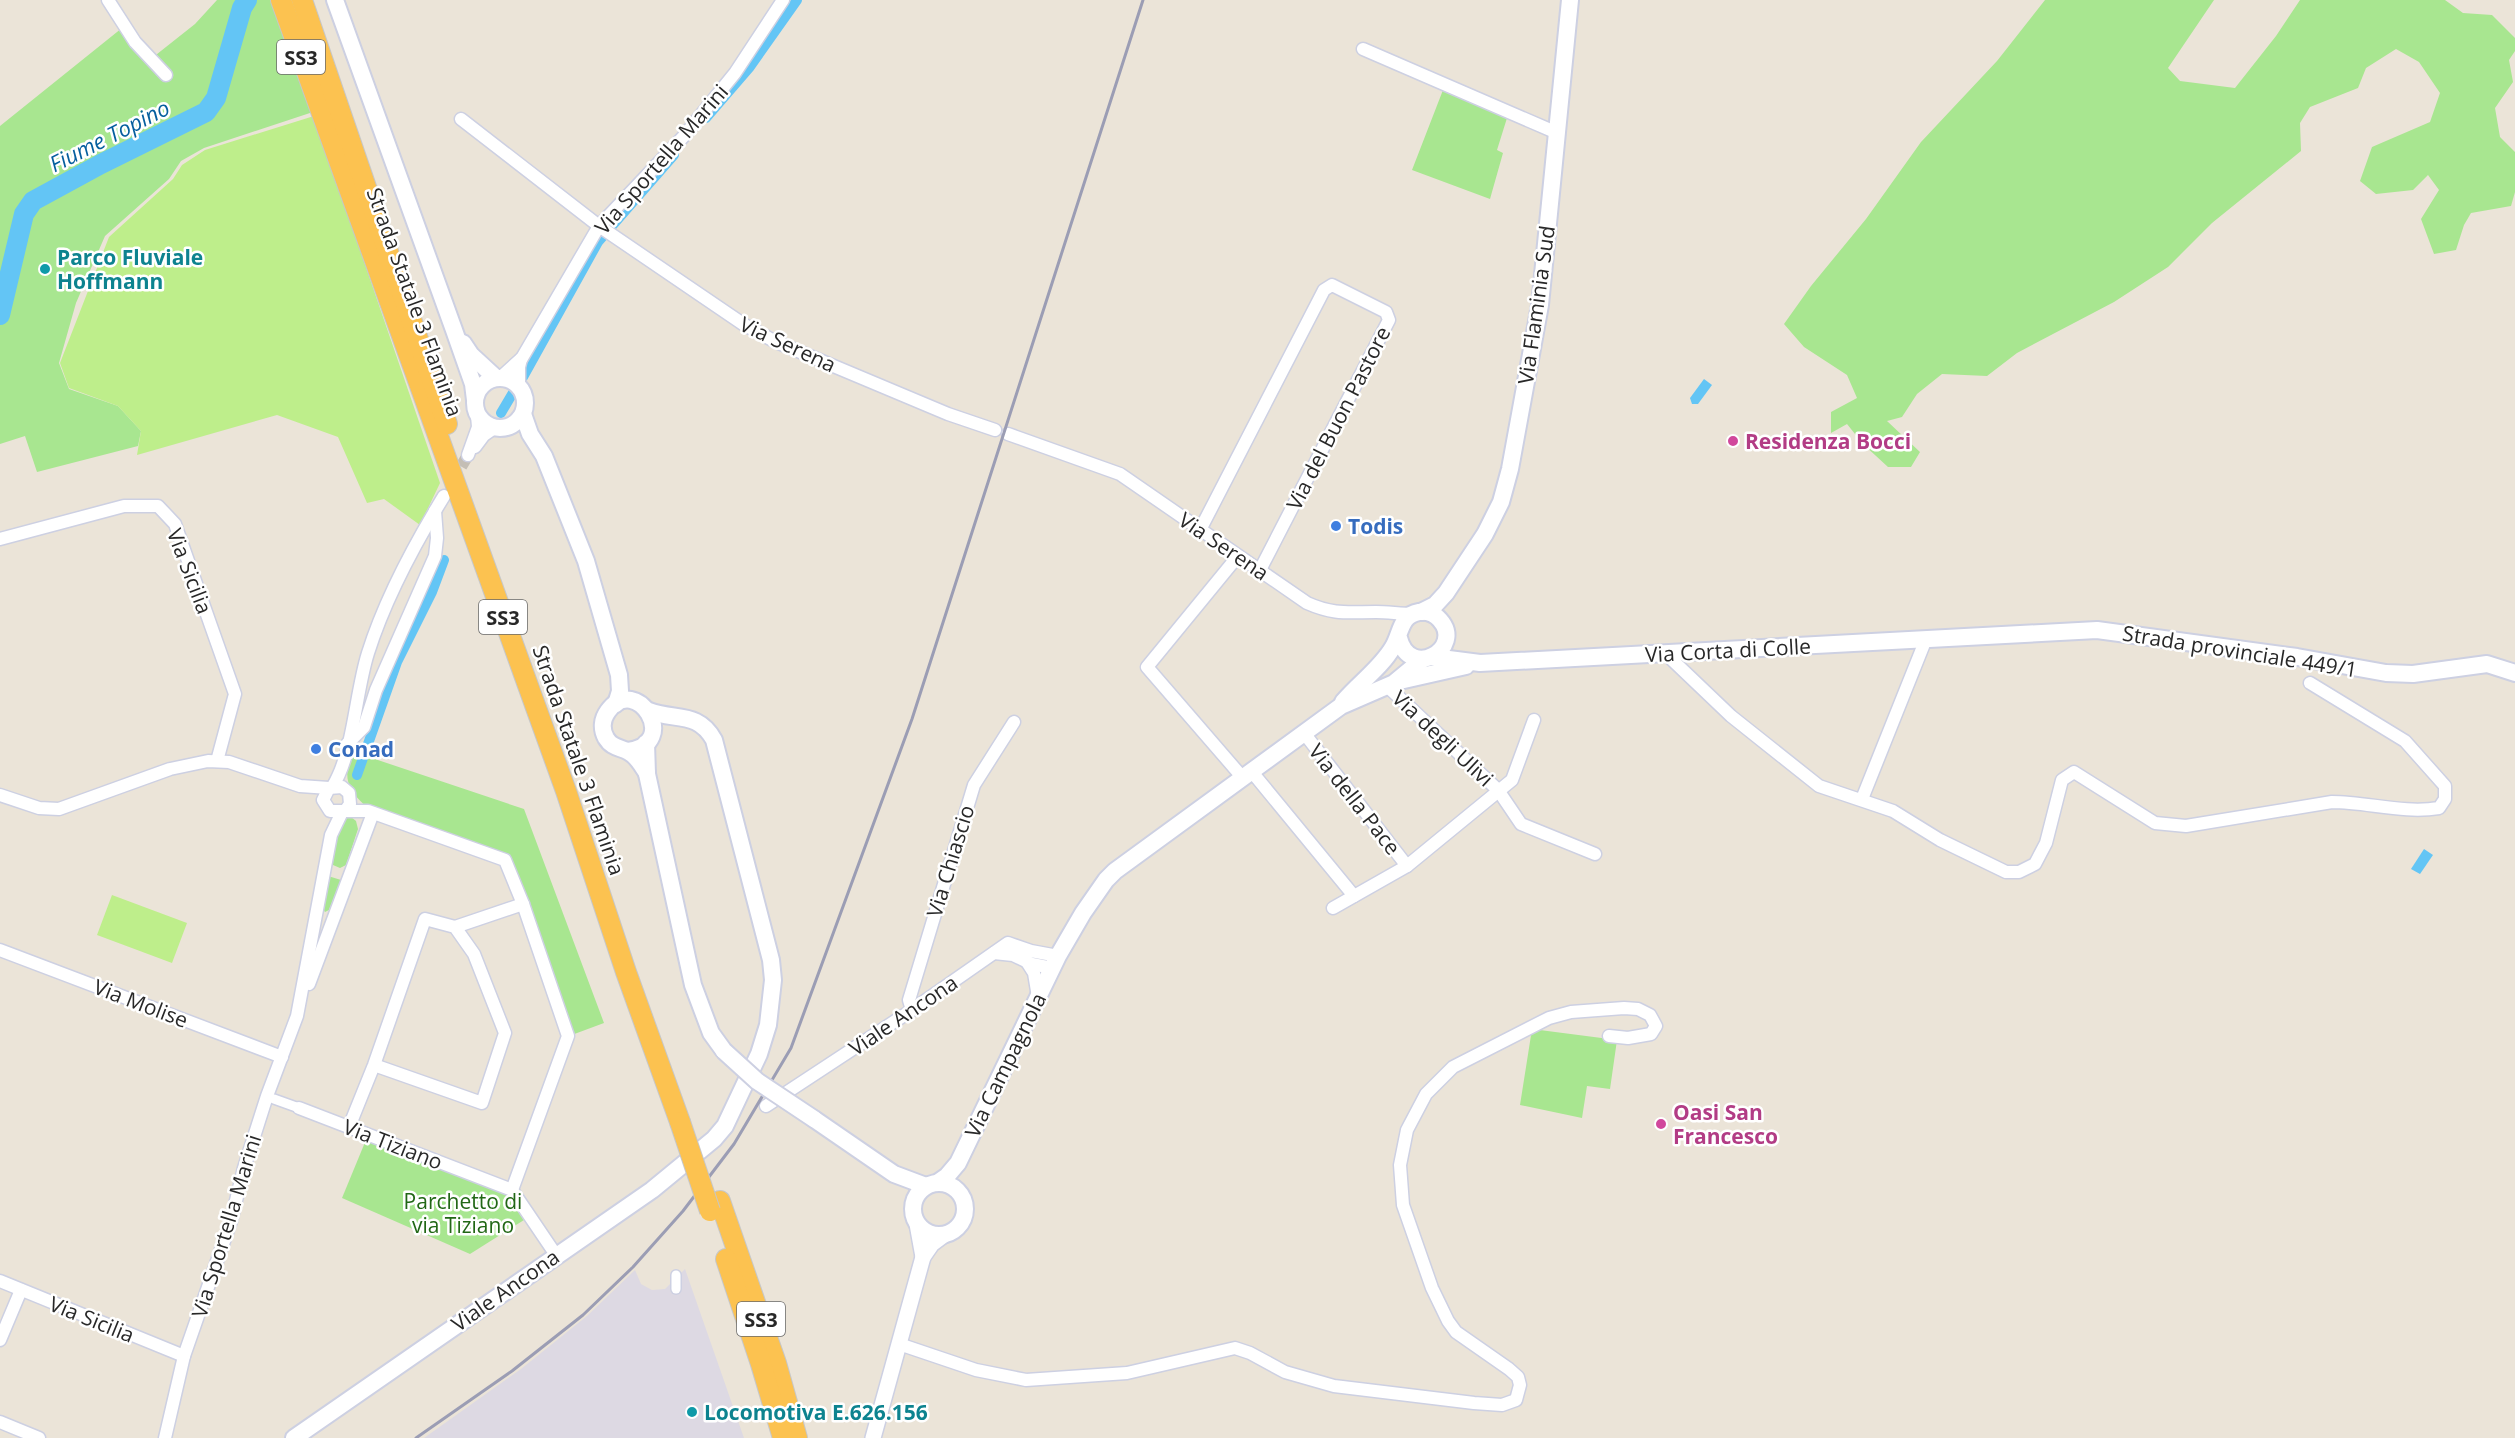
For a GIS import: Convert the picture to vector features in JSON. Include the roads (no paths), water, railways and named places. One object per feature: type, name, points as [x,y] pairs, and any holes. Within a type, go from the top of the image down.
[{"type":"highway","name":"Strada Statale 3 Flaminia","points":[[281,0],[566,791],[626,972],[686,1119]]},
{"type":"highway","name":"Strada Statale 3 Flaminia","points":[[302,0],[448,425],[606,866],[715,1206],[783,1438]]},
{"type":"highway","name":"Strada Statale 3 Flaminia","points":[[715,1206],[776,1363],[797,1438]]},
{"type":"main road","points":[[335,0],[473,384],[476,407],[481,421],[517,435],[544,456]]},
{"type":"main road","name":"Via Flaminia Sud","points":[[1399,635],[1404,621],[1435,605],[1446,593],[1502,502],[1540,305],[1555,132],[1570,0]]},
{"type":"main road","points":[[454,330],[471,355],[498,378],[507,379],[519,386],[525,400],[523,414],[530,434],[544,456],[586,561],[619,675],[620,691],[616,704]]},
{"type":"main road","name":"Via Sportella Marini","points":[[476,407],[482,386],[498,378]]},
{"type":"main road","points":[[498,429],[514,424],[523,414]]},
{"type":"main road","name":"Via Flaminia Sud","points":[[1428,658],[1444,646],[1446,593]]},
{"type":"main road","points":[[1417,613],[1429,613],[1444,630]]},
{"type":"main road","name":"Via Corta di Colle","points":[[1444,630],[1460,650],[1486,663]]},
{"type":"main road","name":"Strada provinciale 449/1","points":[[1963,637],[2082,630],[2111,631],[2297,657],[2386,673],[2413,674],[2487,664],[2515,674]]},
{"type":"main road","points":[[1399,635],[1404,651],[1410,656],[1428,658]]},
{"type":"main road","points":[[1381,684],[1390,652],[1399,635]]},
{"type":"main road","name":"Via Corta di Colle","points":[[1428,658],[1486,663],[1963,637]]},
{"type":"main road","points":[[1247,775],[1341,706],[1428,658]]},
{"type":"main road","points":[[1381,684],[1486,663]]},
{"type":"main road","points":[[619,675],[652,718],[647,774],[693,985],[711,1033],[724,1052],[757,1081],[894,1174],[915,1199]]},
{"type":"main road","points":[[643,707],[623,701],[616,704],[605,716],[603,732],[612,746],[628,751],[639,761],[647,774]]},
{"type":"main road","name":"Viale Ancona","points":[[294,1438],[652,1190],[714,1139],[735,1109],[759,1054],[772,1002],[771,960],[714,740],[702,724],[643,707]]},
{"type":"main road","points":[[628,751],[641,747],[674,717]]},
{"type":"main road","name":"Via Campagnola","points":[[917,1224],[914,1216],[915,1199],[932,1184],[947,1176],[958,1163],[1055,962],[1083,913],[1115,870],[1247,775]]},
{"type":"main road","name":"Via Campagnola","points":[[944,1235],[952,1232],[963,1220],[965,1203],[956,1189],[958,1163]]},
{"type":"main road","points":[[894,1174],[932,1184],[950,1185],[956,1189]]},
{"type":"main road","points":[[917,1224],[929,1233],[944,1235]]},
{"type":"street","points":[[108,0],[135,42],[166,75]]},
{"type":"street","name":"Via Sportella Marini","points":[[498,378],[522,358],[599,226],[684,136],[735,73],[783,0]]},
{"type":"street","points":[[1363,49],[1555,132]]},
{"type":"street","name":"Via Serena","points":[[461,119],[599,226],[743,324],[774,341],[948,414],[995,430]]},
{"type":"street","name":"Via del Buon Pastore","points":[[1200,530],[1323,290],[1332,285],[1386,312],[1389,320],[1260,570]]},
{"type":"street","points":[[519,386],[519,367],[522,358]]},
{"type":"street","points":[[476,407],[478,427],[468,455],[484,435],[498,429]]},
{"type":"street","name":"Via Serena","points":[[1008,435],[1120,474],[1307,603],[1325,611],[1340,614],[1417,613]]},
{"type":"street","name":"Via Sportella Marini","points":[[331,835],[324,796],[342,765],[361,678],[374,635],[395,585],[444,496]]},
{"type":"street","name":"Via Sicilia","points":[[0,540],[124,506],[158,506],[175,524],[235,694],[218,761]]},
{"type":"street","points":[[347,744],[364,727],[376,690],[435,556],[437,538],[435,511]]},
{"type":"street","points":[[1238,556],[1147,667],[1354,896]]},
{"type":"street","points":[[1377,612],[1392,621],[1399,635]]},
{"type":"street","points":[[1862,799],[1926,639]]},
{"type":"street","points":[[1666,654],[1731,716],[1819,786],[1893,811],[1940,840],[2006,872],[2019,872],[2035,864],[2046,843],[2062,780],[2074,772],[2155,823],[2186,826],[2332,802],[2355,802],[2422,811],[2439,808],[2445,799],[2445,786],[2404,741],[2310,683]]},
{"type":"street","name":"Via degli Ulivi","points":[[1381,684],[1498,790],[1521,824],[1595,854]]},
{"type":"street","name":"Via degli Ulivi","points":[[1333,908],[1407,866],[1512,780],[1534,720]]},
{"type":"street","name":"Via Chiascio","points":[[912,1010],[909,1000],[974,785],[1014,722]]},
{"type":"street","name":"Via della Pace","points":[[1304,733],[1407,866]]},
{"type":"street","points":[[0,795],[39,808],[59,809],[170,769],[198,762],[218,761],[229,762],[300,786],[331,787],[348,793],[371,812]]},
{"type":"street","name":"Via Sportella Marini","points":[[297,1016],[331,835],[350,804],[342,765]]},
{"type":"street","points":[[300,786],[334,813],[371,812],[505,860],[523,904],[568,1036],[512,1190],[556,1255]]},
{"type":"street","name":"Via Sportella Marini","points":[[165,1438],[184,1356],[231,1221],[244,1168],[267,1096],[371,812]]},
{"type":"street","points":[[349,1127],[374,1065],[425,920],[455,927],[523,904]]},
{"type":"street","points":[[374,1065],[482,1103],[505,1033],[474,954],[455,927]]},
{"type":"street","name":"Viale Ancona","points":[[766,1106],[912,1010],[1008,943],[1055,962]]},
{"type":"street","name":"Via Molise","points":[[0,950],[282,1056]]},
{"type":"street","name":"Via Campagnola","points":[[994,953],[1013,955],[1027,962],[1055,962]]},
{"type":"street","points":[[1027,962],[1034,973],[1038,998]]},
{"type":"street","points":[[899,1344],[976,1370],[1026,1380],[1127,1373],[1235,1348],[1250,1353],[1285,1372],[1334,1386],[1474,1403],[1510,1404],[1519,1393],[1518,1377],[1456,1332],[1432,1288],[1403,1205],[1400,1165],[1407,1130],[1426,1094],[1453,1067],[1549,1018],[1571,1012],[1638,1009],[1650,1016],[1656,1026],[1651,1034],[1641,1037],[1609,1036]]},
{"type":"street","name":"Via Tiziano","points":[[274,1099],[512,1190]]},
{"type":"street","name":"Via Campagnola","points":[[917,1224],[923,1257]]},
{"type":"street","name":"Via Campagnola","points":[[873,1438],[923,1257],[932,1244],[944,1235]]},
{"type":"street","points":[[676,1275],[676,1288]]},
{"type":"street","name":"Via Sicilia","points":[[0,1281],[184,1356]]},
{"type":"street","points":[[0,1340],[21,1290]]},
{"type":"street","points":[[0,1422],[39,1438]]},
{"type":"water","points":[[1704,379],[1712,385],[1698,404],[1692,404],[1690,398]]},
{"type":"water","points":[[2424,849],[2433,855],[2420,874],[2411,869]]},
{"type":"waterway","name":"Fiume Topino","points":[[0,315],[24,214],[33,201],[206,112],[216,98],[242,8],[247,0]]},
{"type":"waterway","points":[[706,118],[749,68],[797,0]]},
{"type":"waterway","points":[[523,377],[598,242],[674,155]]},
{"type":"waterway","points":[[501,413],[514,391]]},
{"type":"waterway","points":[[357,775],[397,662],[432,592],[444,560]]},
{"type":"tunnel","points":[[452,482],[468,455]]},
{"type":"railway","points":[[416,1438],[512,1371],[583,1315],[633,1267],[683,1211],[734,1144],[791,1048],[912,719],[1143,0]]},
{"type":"place","name":"Parco Fluviale Hoffmann","points":[[45,269]]},
{"type":"place","name":"Residenza Bocci","points":[[1733,441]]},
{"type":"place","name":"Todis","points":[[1336,526]]},
{"type":"place","name":"Conad","points":[[316,749]]},
{"type":"place","name":"Oasi San Francesco","points":[[1661,1124]]},
{"type":"place","name":"Locomotiva E.626.156","points":[[692,1412]]},
{"type":"park label","name":"Parchetto di via Tiziano","points":[[463,1213]]}]
